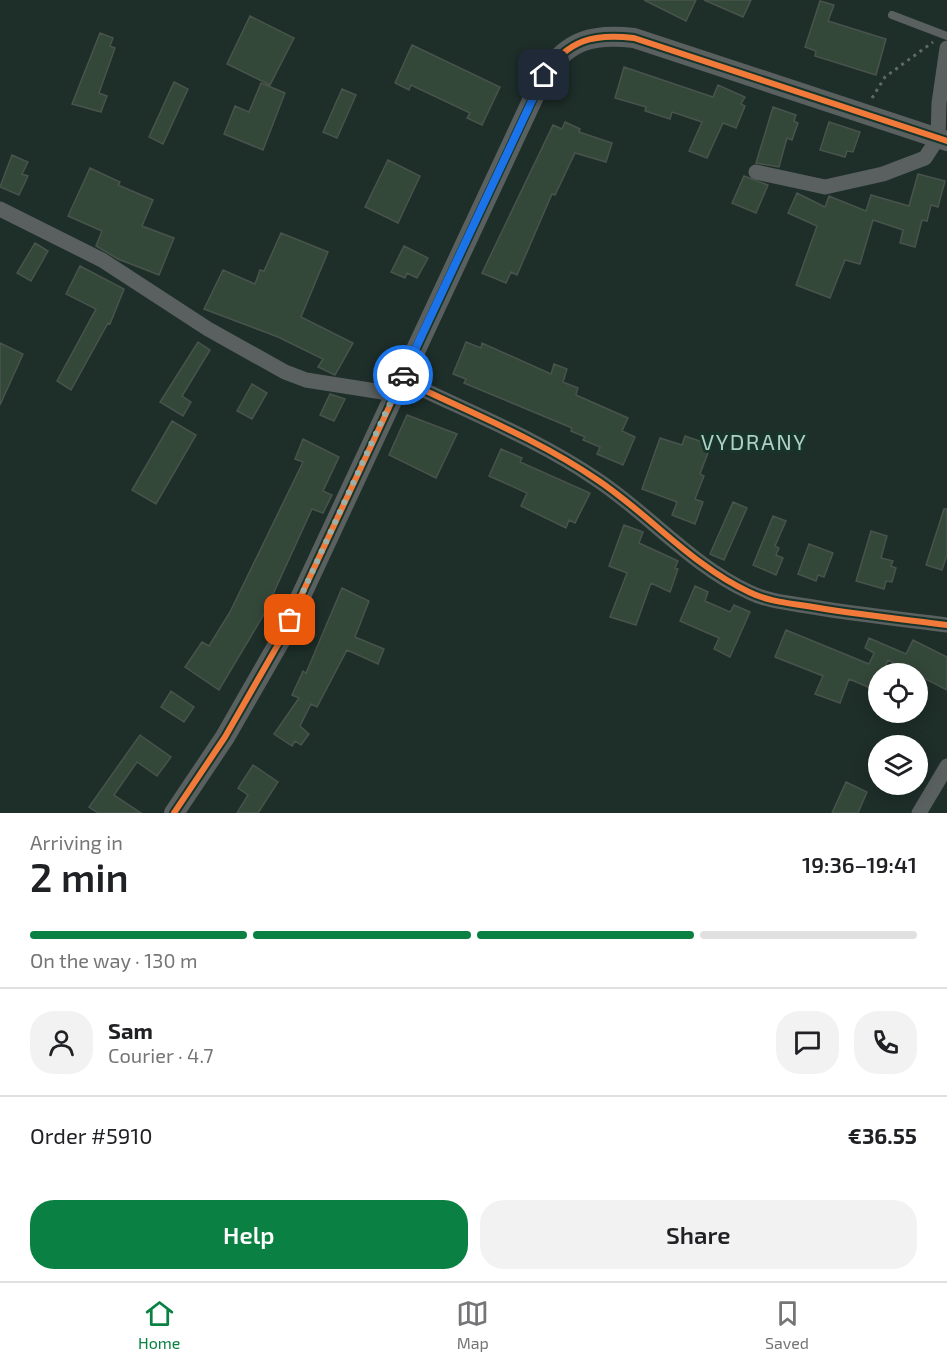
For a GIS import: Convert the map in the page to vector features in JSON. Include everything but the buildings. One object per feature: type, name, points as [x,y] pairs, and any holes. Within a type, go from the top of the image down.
[{"type":"street","points":[[174,813],[256,687],[544,75],[554,60],[582,41],[598,37],[634,38],[942,140]]},
{"type":"street","points":[[756,172],[825,187],[854,183],[906,167],[924,158],[942,140],[939,103],[945,39]]},
{"type":"street","points":[[0,209],[102,260],[208,329],[285,372],[315,382],[398,387],[541,446],[581,468],[620,496],[694,557],[751,593],[777,601],[837,612],[947,625]]},
{"type":"street","points":[[919,813],[947,766]]},
{"type":"lane","points":[[892,15],[945,39]]},
{"type":"path","points":[[870,102],[885,77],[945,39]]},
{"type":"cycle path","points":[[174,813],[225,737],[280,641],[544,75],[562,54],[594,38],[634,38],[947,141]]},
{"type":"cycle path","points":[[401,379],[525,438],[573,464],[615,493],[708,568],[749,592],[785,603],[947,625]]},
{"type":"way so far","points":[[290,620],[403,375]]},
{"type":"district","name":"VYDRANY","points":[[754,442]]},
{"type":"route","points":[[403,375],[544,75]]}]
